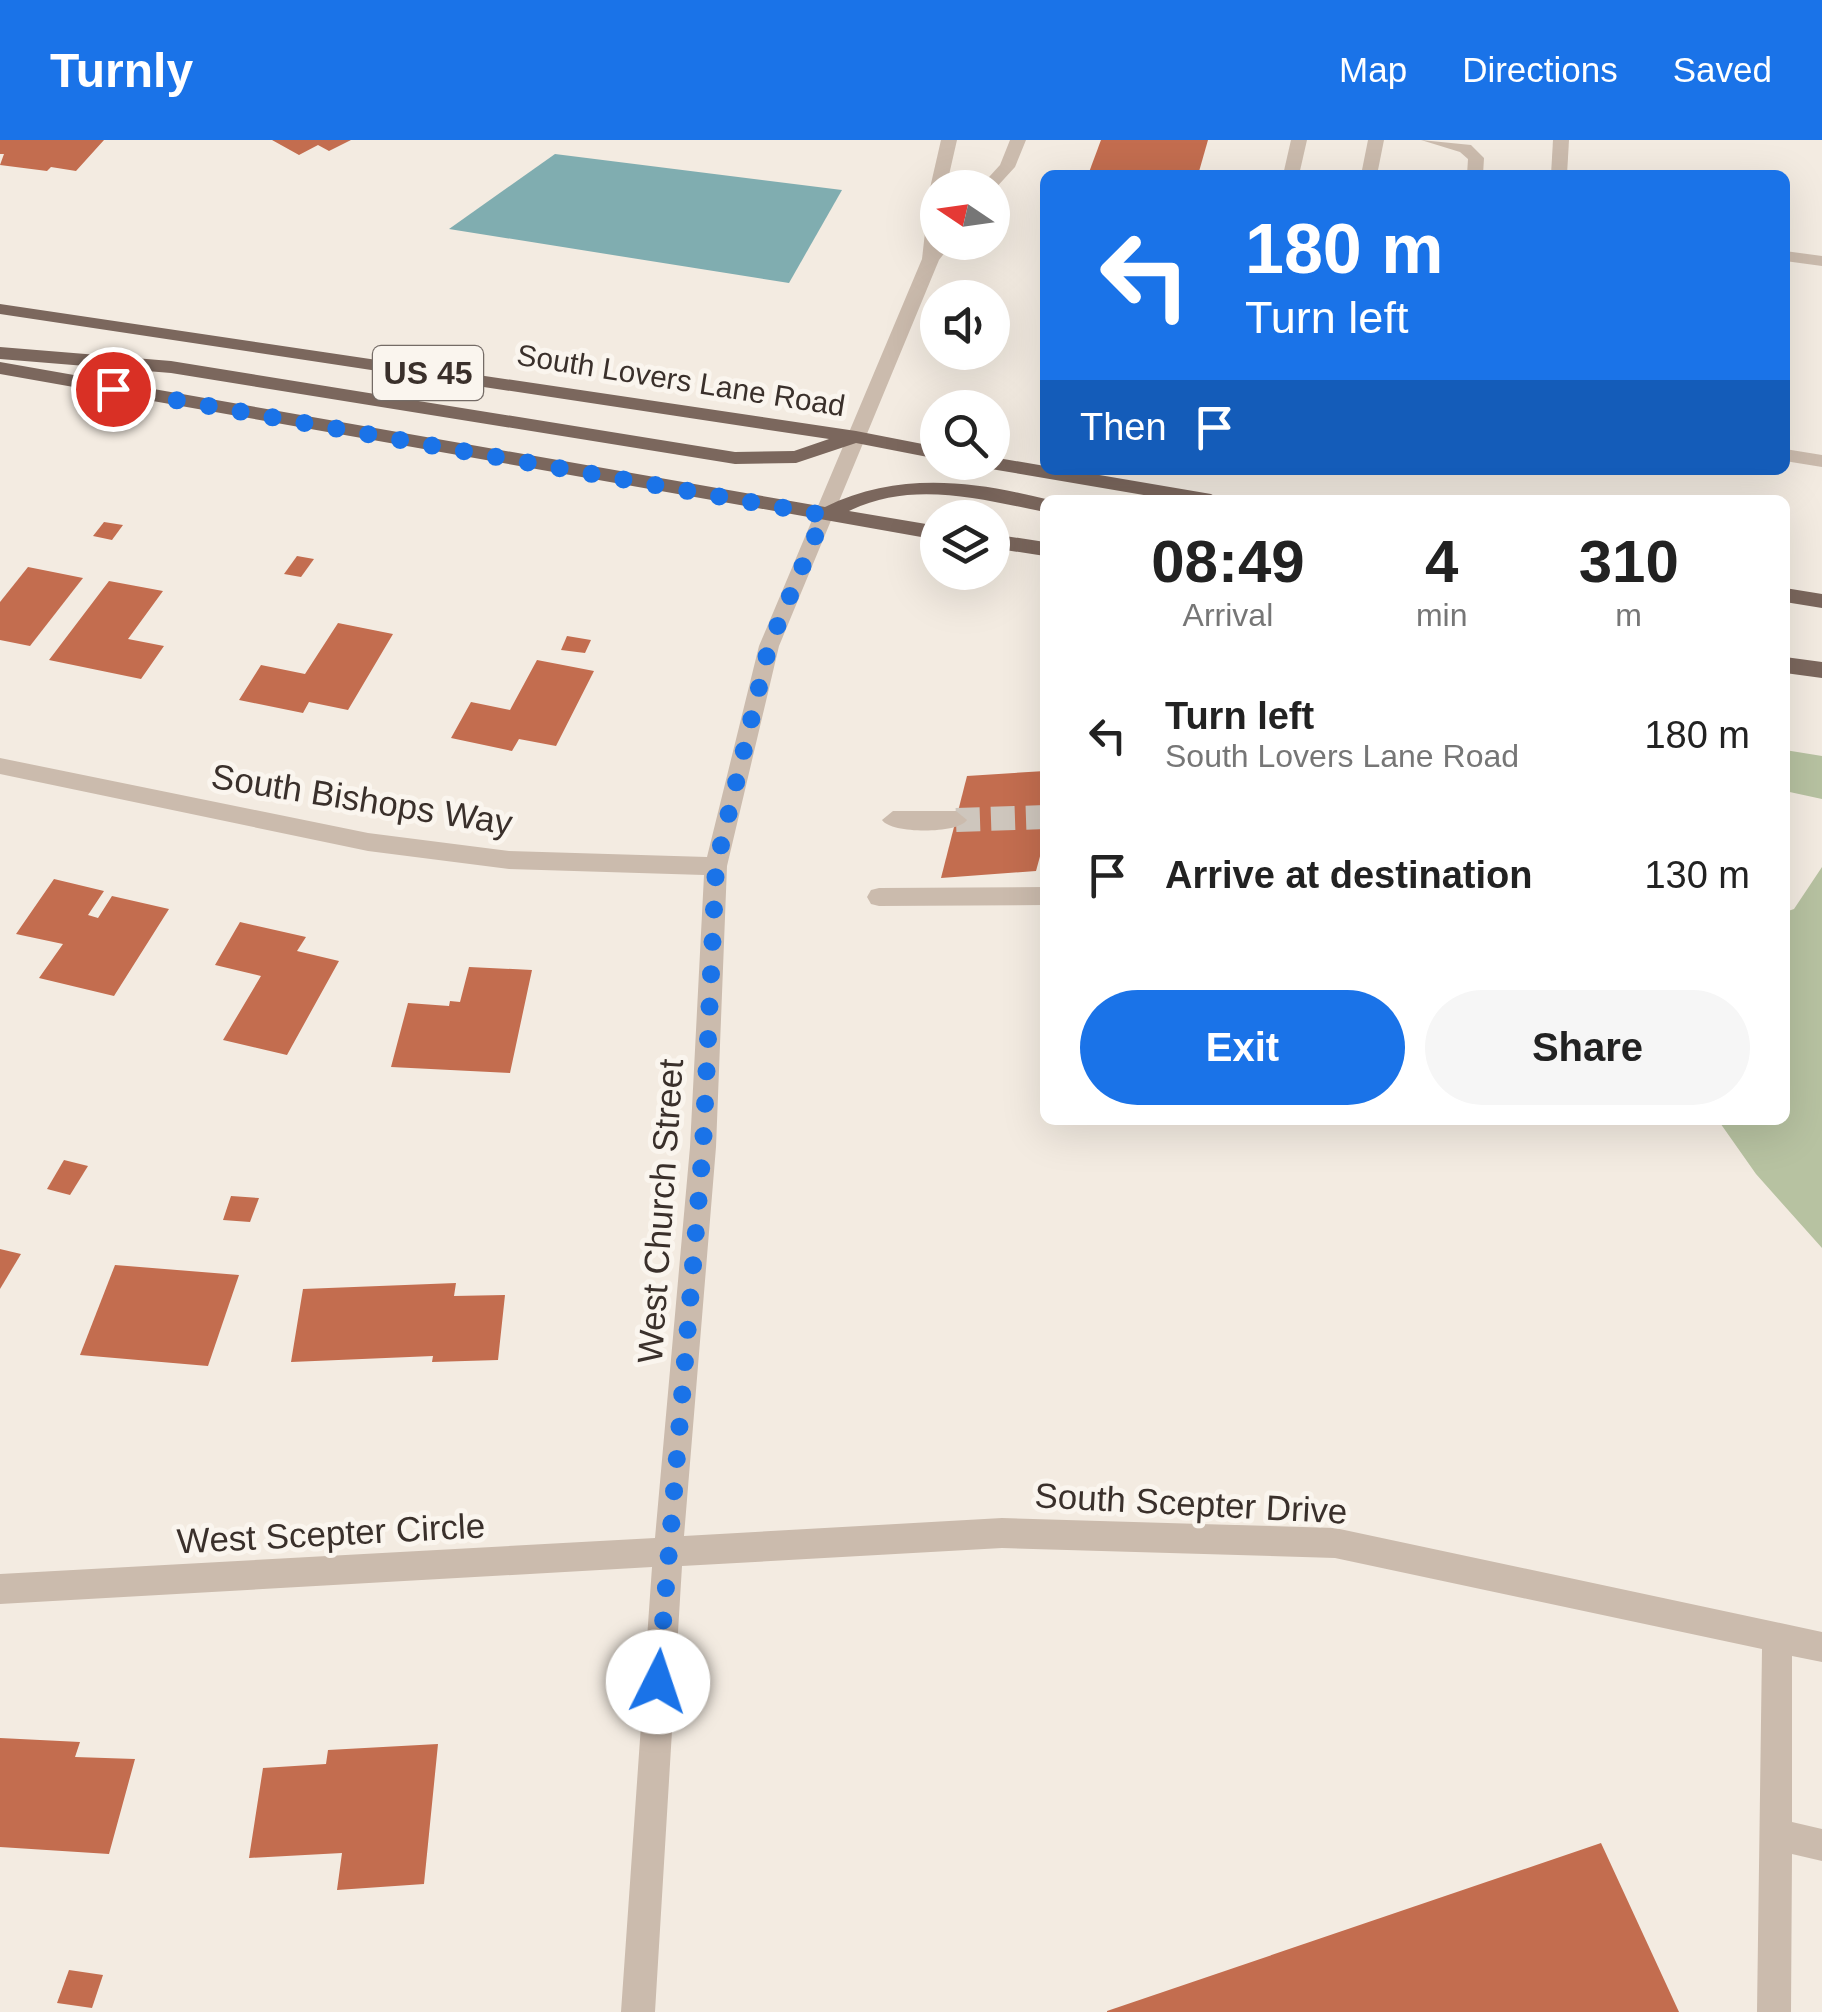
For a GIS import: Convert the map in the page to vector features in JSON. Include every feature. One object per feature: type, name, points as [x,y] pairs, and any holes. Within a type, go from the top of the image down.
[{"type":"main road","name":"South Lovers Lane Road","points":[[0,309],[920,449]]},
{"type":"main road","points":[[0,353],[171,367],[735,458],[796,457],[856,437]]},
{"type":"main road","name":"US 45","points":[[0,368],[920,530]]},
{"type":"main road","points":[[1010,466],[1040,471]]},
{"type":"main road","points":[[1062,475],[1181,495]]},
{"type":"main road","points":[[824,515],[860,496],[893,487],[924,486],[1040,504]]},
{"type":"main road","points":[[1010,544],[1040,548]]},
{"type":"main road","points":[[1790,598],[1822,602]]},
{"type":"main road","points":[[1790,665],[1822,670]]},
{"type":"street","points":[[942,170],[949,140]]},
{"type":"street","points":[[993,170],[1003,140]]},
{"type":"street","points":[[1005,170],[1018,140]]},
{"type":"street","points":[[1291,170],[1299,140]]},
{"type":"street","points":[[1370,170],[1376,140]]},
{"type":"street","points":[[1429,140],[1465,148],[1476,158],[1475,170]]},
{"type":"street","points":[[1559,170],[1561,140]]},
{"type":"street","points":[[1790,257],[1822,261]]},
{"type":"street","name":"West Church Street","points":[[638,2012],[667,1551],[703,1147],[716,866],[769,646],[931,260]]},
{"type":"street","points":[[1790,456],[1822,460]]},
{"type":"street","name":"South Bishops Way","points":[[0,766],[368,842],[508,860],[716,866]]},
{"type":"street","points":[[893,820],[956,820]]},
{"type":"street","points":[[878,897],[1040,896]]},
{"type":"street","name":"South Scepter Drive","points":[[667,1551],[1002,1532],[1336,1543],[1822,1647]]},
{"type":"street","name":"West Scepter Circle","points":[[0,1589],[667,1551]]},
{"type":"street","points":[[1774,2012],[1777,1637]]},
{"type":"street","points":[[1776,1834],[1822,1845]]},
{"type":"green space","points":[[1790,751],[1822,756],[1822,799],[1790,792]]},
{"type":"green space","points":[[1822,867],[1822,1248],[1756,1174],[1722,1125],[1790,1125],[1790,910]]},
{"type":"water","points":[[555,154],[842,190],[789,283],[449,229]]},
{"type":"building","points":[[0,140],[104,140],[76,171],[51,167],[47,171],[0,165],[4,154],[0,154]]},
{"type":"building","points":[[272,140],[351,140],[329,151],[318,145],[299,155]]},
{"type":"building","points":[[1101,140],[1208,140],[1199,170],[1090,170]]},
{"type":"building","points":[[104,522],[123,525],[112,540],[93,536]]},
{"type":"building","points":[[297,556],[314,559],[301,577],[284,574]]},
{"type":"building","points":[[28,567],[83,578],[30,646],[0,640],[0,602]]},
{"type":"building","points":[[109,581],[163,591],[128,639],[164,646],[141,679],[49,660]]},
{"type":"building","points":[[338,623],[393,634],[348,710],[309,702],[303,713],[239,700],[261,665],[305,674]]},
{"type":"building","points":[[567,636],[591,640],[585,653],[561,650]]},
{"type":"building","points":[[537,660],[594,671],[556,746],[519,739],[512,751],[451,738],[471,702],[510,710]]},
{"type":"building","points":[[1040,771],[1040,856],[1036,871],[941,878],[967,776]]},
{"type":"building","points":[[54,879],[104,891],[88,915],[98,918],[112,896],[169,909],[114,996],[39,978],[63,944],[16,934]]},
{"type":"building","points":[[240,922],[306,937],[297,951],[339,961],[287,1055],[223,1040],[261,976],[215,965]]},
{"type":"building","points":[[469,967],[532,970],[510,1073],[391,1067],[408,1003],[449,1006],[450,1001],[460,1002]]},
{"type":"building","points":[[64,1160],[88,1166],[70,1195],[47,1189]]},
{"type":"building","points":[[231,1196],[259,1198],[250,1222],[223,1220]]},
{"type":"building","points":[[0,1249],[21,1254],[0,1289]]},
{"type":"building","points":[[115,1265],[239,1275],[208,1366],[80,1355]]},
{"type":"building","points":[[456,1283],[454,1296],[505,1295],[498,1360],[432,1362],[433,1356],[291,1362],[303,1289]]},
{"type":"building","points":[[0,1738],[80,1742],[75,1757],[135,1759],[109,1854],[0,1847]]},
{"type":"building","points":[[438,1744],[424,1884],[337,1890],[342,1853],[249,1858],[263,1768],[326,1764],[328,1750]]},
{"type":"building","points":[[1601,1843],[1679,2012],[1107,2012],[1107,2011]]},
{"type":"building","points":[[69,1970],[103,1975],[92,2008],[57,2003]]},
{"type":"tunnel","points":[[956,820],[1040,817]]},
{"type":"route","points":[[113,389],[824,515],[769,646],[716,866],[703,1147],[658,1682]]}]
